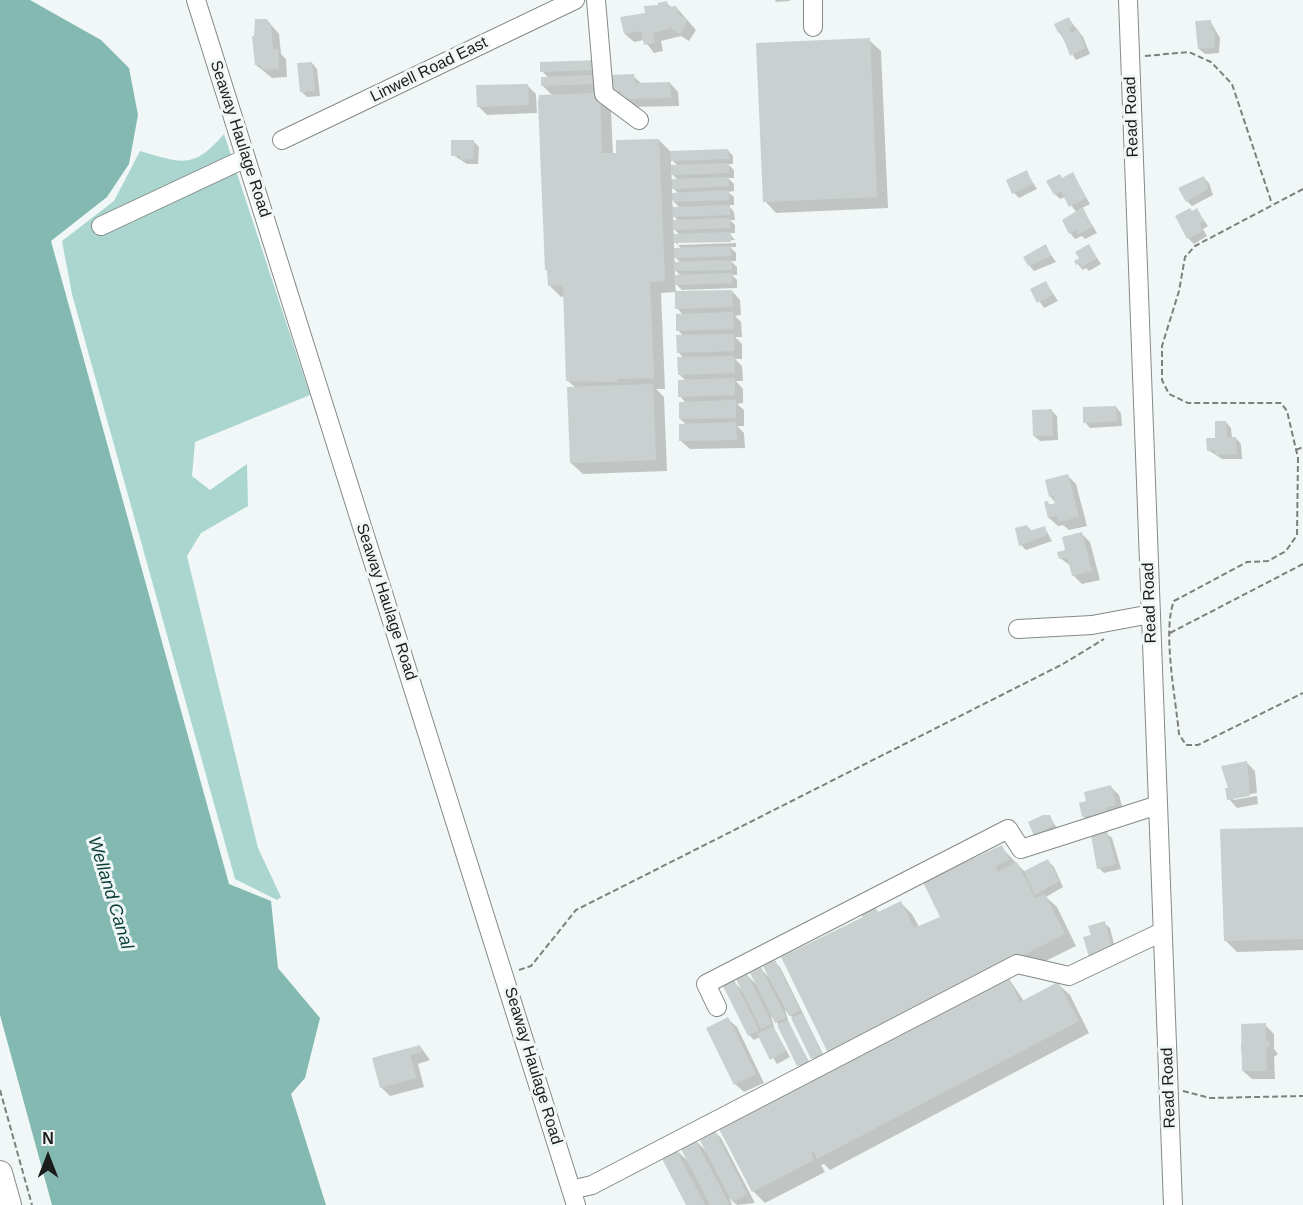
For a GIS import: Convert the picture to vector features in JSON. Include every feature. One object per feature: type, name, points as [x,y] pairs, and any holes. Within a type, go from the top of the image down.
[{"type":"main road","points":[[0,1173],[9,1205]]},
{"type":"street","name":"Seaway Haulage Road","points":[[196,0],[574,1197]]},
{"type":"street","name":"Linwell Road East","points":[[282,140],[575,0]]},
{"type":"street","points":[[596,0],[604,94],[639,120]]},
{"type":"street","points":[[813,0],[813,27]]},
{"type":"street","name":"Read Road","points":[[1128,0],[1173,1205]]},
{"type":"street","points":[[101,226],[246,158]]},
{"type":"street","points":[[1018,629],[1092,625],[1151,614]]},
{"type":"street","points":[[717,1007],[706,984],[1008,829],[1022,849],[1158,805]]},
{"type":"street","points":[[574,1197],[592,1185],[1017,964],[1069,976],[1162,932]]},
{"type":"path","points":[[1130,57],[1189,52],[1211,62],[1232,84],[1273,205]]},
{"type":"path","points":[[1303,189],[1195,246],[1185,257],[1179,291],[1162,346],[1162,380],[1169,394],[1188,403],[1281,403],[1287,411],[1296,450],[1297,535],[1286,551],[1268,561],[1247,562],[1173,601],[1170,611],[1170,633],[1179,734],[1186,745],[1198,745],[1303,693]]},
{"type":"path","points":[[1296,450],[1303,447]]},
{"type":"path","points":[[1170,633],[1303,564]]},
{"type":"path","points":[[504,975],[531,966],[576,910],[1063,664],[1103,641],[1114,621]]},
{"type":"path","points":[[1169,1087],[1210,1098],[1303,1096]]},
{"type":"path","points":[[0,1090],[32,1205]]},
{"type":"shaded area","points":[[224,134],[310,395],[195,442],[192,476],[210,490],[247,464],[248,506],[201,533],[187,556],[258,848],[281,897],[277,900],[235,879],[72,294],[62,241],[114,201],[140,151],[186,161],[204,154]]},
{"type":"water","name":"Welland Canal","points":[[0,0],[30,0],[101,40],[129,68],[138,115],[129,164],[107,197],[51,241],[229,884],[271,901],[278,968],[320,1018],[305,1078],[291,1094],[326,1205],[52,1205],[0,1015]]},
{"type":"building","points":[[667,1],[668,7],[676,6],[679,15],[688,20],[680,34],[671,28],[653,33],[655,43],[644,45],[641,31],[624,34],[620,17],[645,13],[644,6],[658,5],[658,3]]},
{"type":"building","points":[[1069,17],[1073,26],[1069,28],[1071,33],[1078,29],[1085,48],[1070,56],[1061,32],[1058,33],[1054,24]]},
{"type":"building","points":[[255,19],[267,19],[268,25],[271,24],[273,50],[278,49],[279,69],[262,70],[261,65],[255,65],[252,36],[254,36]]},
{"type":"building","points":[[1211,20],[1212,31],[1215,31],[1214,48],[1198,49],[1195,21]]},
{"type":"building","points":[[870,38],[877,197],[763,202],[756,43]]},
{"type":"building","points":[[599,60],[602,153],[616,153],[616,140],[659,139],[665,281],[650,282],[654,378],[617,379],[617,382],[566,381],[563,285],[548,286],[547,270],[545,270],[539,95],[596,93],[596,84],[541,86],[541,77],[596,75],[595,70],[540,72],[540,62]]},
{"type":"building","points":[[312,62],[315,91],[300,92],[297,63]]},
{"type":"building","points":[[634,74],[635,83],[670,82],[671,98],[621,99],[620,91],[611,91],[610,75]]},
{"type":"building","points":[[528,84],[529,105],[477,107],[476,85]]},
{"type":"building","points":[[451,140],[474,140],[473,159],[460,160],[460,156],[451,156]]},
{"type":"building","points":[[728,149],[729,159],[671,161],[670,151]]},
{"type":"building","points":[[729,163],[729,173],[671,175],[671,165]]},
{"type":"building","points":[[1027,170],[1033,184],[1012,194],[1006,180]]},
{"type":"building","points":[[1073,172],[1086,198],[1069,207],[1061,191],[1054,195],[1046,181],[1060,174],[1062,178]]},
{"type":"building","points":[[1204,176],[1208,189],[1186,202],[1178,188]]},
{"type":"building","points":[[729,177],[729,186],[672,189],[672,179]]},
{"type":"building","points":[[729,190],[729,200],[673,202],[672,193]]},
{"type":"building","points":[[730,205],[730,215],[673,217],[672,207]]},
{"type":"building","points":[[1083,207],[1092,227],[1078,234],[1076,230],[1069,234],[1062,220]]},
{"type":"building","points":[[1190,208],[1192,211],[1197,208],[1204,221],[1199,223],[1203,231],[1187,239],[1175,216]]},
{"type":"building","points":[[730,218],[730,228],[673,230],[673,220]]},
{"type":"building","points":[[731,232],[731,242],[674,243],[673,234]]},
{"type":"building","points":[[1046,244],[1051,256],[1028,266],[1023,257]]},
{"type":"building","points":[[1089,244],[1097,258],[1082,267],[1080,263],[1076,265],[1074,261],[1079,258],[1075,252]]},
{"type":"building","points":[[731,246],[731,256],[674,258],[674,248]]},
{"type":"building","points":[[732,260],[732,270],[674,271],[674,262]]},
{"type":"building","points":[[732,273],[732,283],[675,285],[674,275]]},
{"type":"building","points":[[1046,281],[1053,295],[1037,303],[1030,289]]},
{"type":"building","points":[[732,290],[733,307],[675,309],[675,291]]},
{"type":"building","points":[[733,312],[734,329],[676,331],[676,314]]},
{"type":"building","points":[[734,334],[734,351],[677,353],[676,335]]},
{"type":"building","points":[[734,356],[735,373],[678,375],[677,357]]},
{"type":"building","points":[[735,378],[735,395],[678,397],[678,380]]},
{"type":"building","points":[[653,384],[656,460],[570,463],[567,387]]},
{"type":"building","points":[[736,400],[736,418],[679,419],[679,402]]},
{"type":"building","points":[[1116,406],[1117,421],[1083,423],[1083,407]]},
{"type":"building","points":[[1052,409],[1053,436],[1033,436],[1032,410]]},
{"type":"building","points":[[1215,421],[1226,421],[1227,437],[1236,437],[1237,454],[1215,455],[1215,450],[1207,451],[1206,438],[1215,438]]},
{"type":"building","points":[[736,422],[737,440],[679,441],[679,424]]},
{"type":"building","points":[[1068,474],[1079,517],[1059,522],[1057,516],[1048,518],[1044,502],[1048,501],[1049,505],[1055,503],[1053,496],[1049,497],[1045,480]]},
{"type":"building","points":[[1027,525],[1029,531],[1045,526],[1047,535],[1019,546],[1015,528]]},
{"type":"building","points":[[1082,532],[1092,571],[1072,576],[1067,557],[1059,559],[1057,552],[1065,550],[1062,537]]},
{"type":"building","points":[[1247,761],[1250,796],[1227,800],[1225,788],[1228,788],[1221,766]]},
{"type":"building","points":[[1111,785],[1116,805],[1105,808],[1108,817],[1092,821],[1090,815],[1082,817],[1079,803],[1086,801],[1084,792]]},
{"type":"building","points":[[1043,815],[1050,815],[1054,824],[1034,836],[1028,822]]},
{"type":"building","points":[[1303,827],[1303,939],[1224,941],[1220,829]]},
{"type":"building","points":[[1107,831],[1116,864],[1097,869],[1091,835]]},
{"type":"building","points":[[1002,845],[1009,860],[995,866],[998,872],[1017,862],[1035,898],[1045,894],[1065,934],[828,1053],[781,957],[863,917],[861,914],[875,907],[878,912],[901,901],[914,928],[940,917],[923,882]]},
{"type":"building","points":[[1048,859],[1059,881],[1035,895],[1024,871]]},
{"type":"building","points":[[1105,921],[1112,951],[1089,957],[1083,937],[1091,935],[1088,926]]},
{"type":"building","points":[[775,960],[800,1010],[789,1016],[763,966]]},
{"type":"building","points":[[761,967],[786,1017],[775,1023],[750,973]]},
{"type":"building","points":[[1006,973],[1020,1002],[1058,982],[1079,1021],[817,1159],[814,1152],[811,1153],[814,1160],[752,1192],[717,1125]]},
{"type":"building","points":[[747,974],[772,1024],[761,1029],[736,979]]},
{"type":"building","points":[[734,980],[759,1030],[748,1036],[723,986]]},
{"type":"building","points":[[802,1013],[822,1054],[811,1059],[791,1018]]},
{"type":"building","points":[[728,1017],[756,1074],[734,1085],[706,1028]]},
{"type":"building","points":[[788,1020],[808,1061],[797,1066],[777,1025]]},
{"type":"building","points":[[1266,1023],[1266,1039],[1271,1045],[1266,1048],[1267,1071],[1242,1071],[1241,1024]]},
{"type":"building","points":[[773,1026],[786,1051],[770,1060],[757,1034]]},
{"type":"building","points":[[420,1045],[422,1052],[410,1055],[416,1078],[380,1088],[372,1058]]},
{"type":"building","points":[[713,1127],[747,1194],[732,1202],[697,1135]]},
{"type":"building","points":[[694,1137],[729,1204],[710,1205],[679,1145]]},
{"type":"building","points":[[675,1147],[705,1205],[686,1205],[660,1155]]}]
